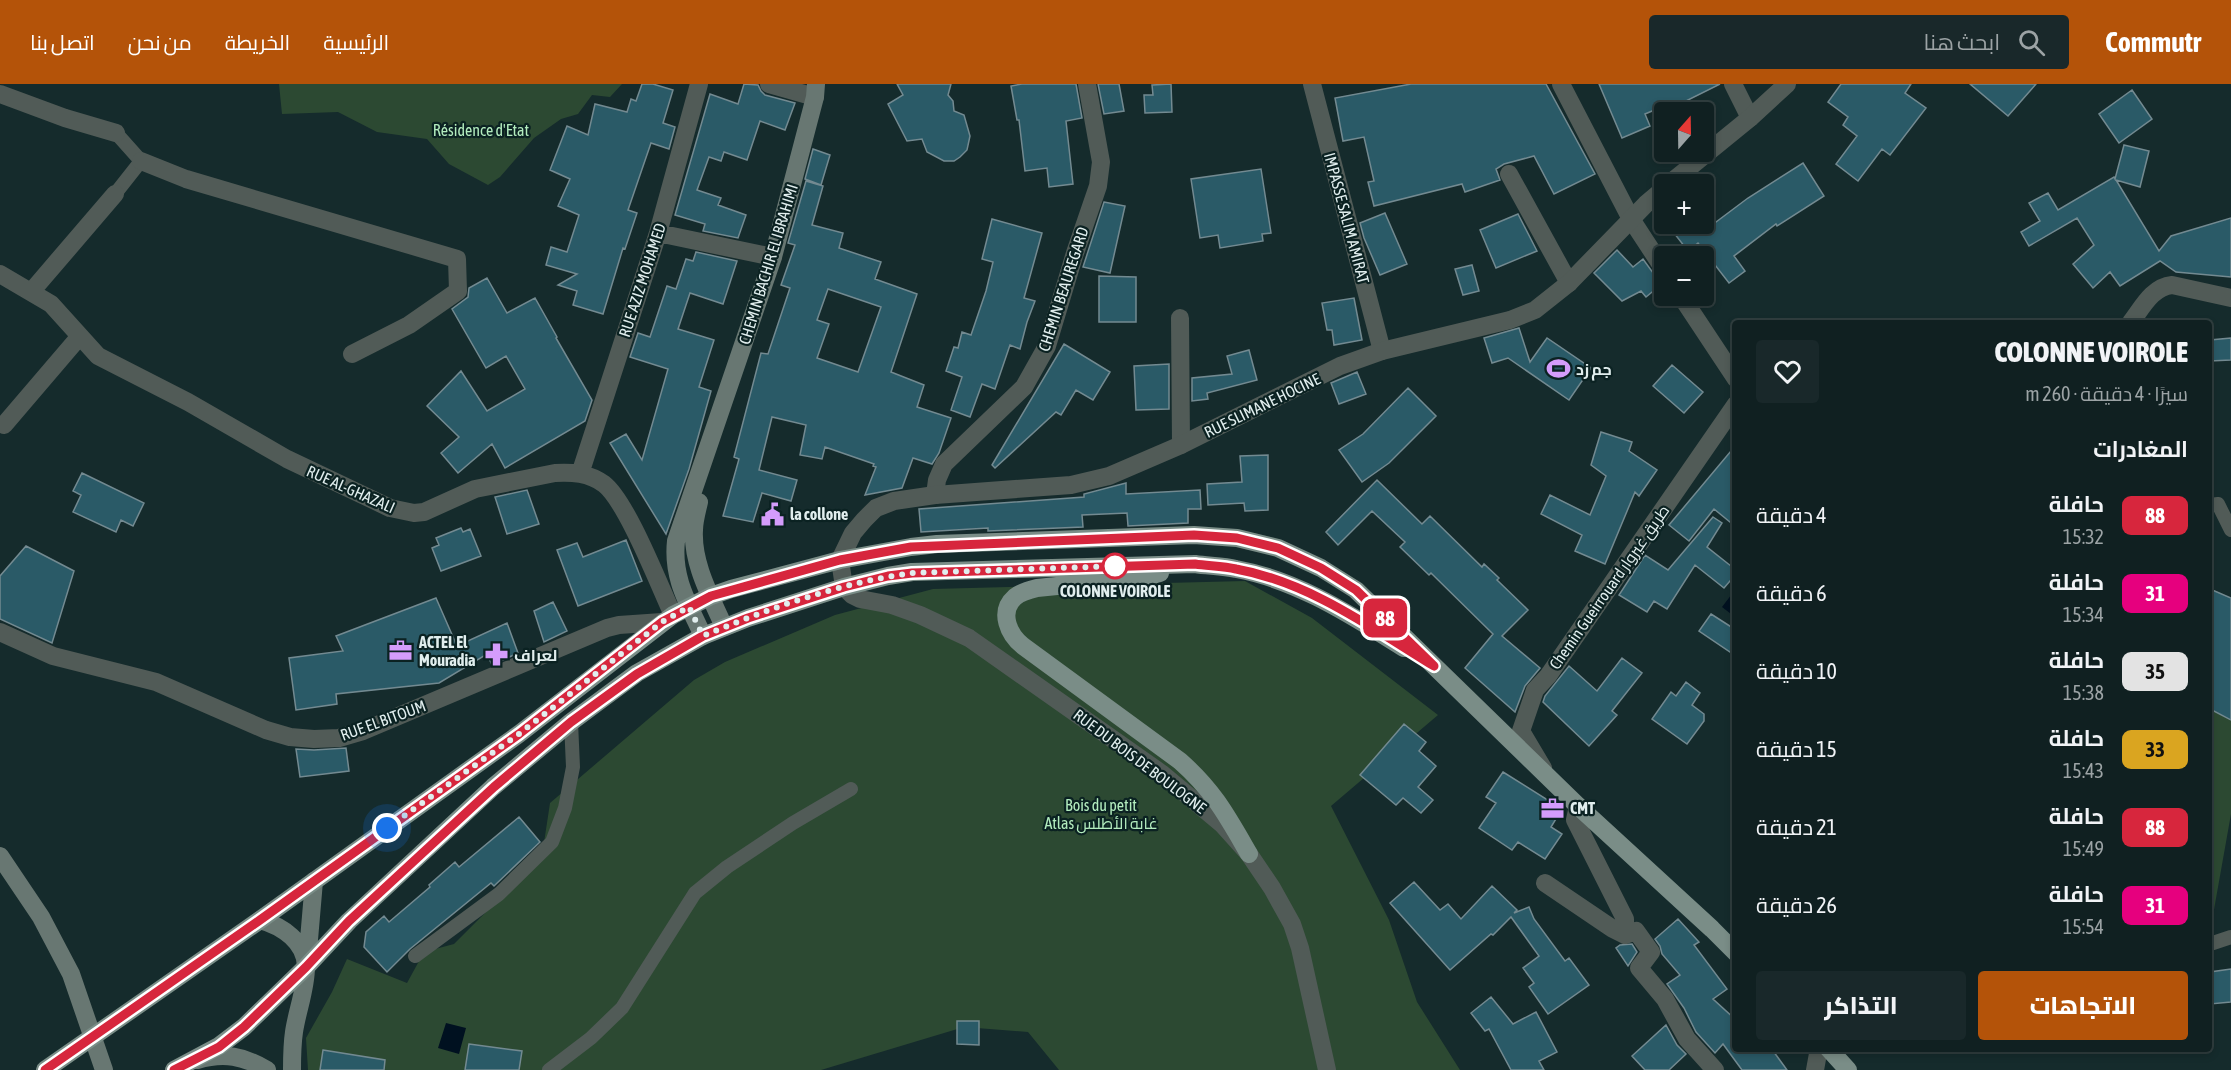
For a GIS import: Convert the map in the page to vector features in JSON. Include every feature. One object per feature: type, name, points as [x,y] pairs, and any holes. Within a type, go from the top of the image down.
[{"type":"main road","name":"CHEMIN BACHIR EL IBRAHIMI","points":[[703,636],[675,615],[678,580],[675,568],[676,541],[773,257],[816,90]]},
{"type":"main road","name":"CHEMIN BACHIR EL IBRAHIMI","points":[[711,442],[694,529],[698,564],[724,627]]},
{"type":"main road","points":[[45,1070],[260,920],[519,734],[675,615],[711,596],[840,560],[937,544],[1194,535],[1237,538],[1278,548],[1321,568],[1356,590],[1578,806],[1732,949]]},
{"type":"main road","points":[[185,1065],[219,1047],[244,1027],[306,967],[349,921],[468,810],[571,722],[637,674],[703,636],[724,627],[844,587],[888,576],[912,573],[1183,565],[1237,569],[1276,580],[1339,608],[1434,666]]},
{"type":"main road","points":[[1183,565],[1147,578],[1037,588],[1023,592],[1014,597],[1006,612],[1006,620],[1011,635],[1017,641],[1180,761],[1194,774],[1218,800],[1249,854]]},
{"type":"main road","points":[[0,856],[41,917],[71,974],[104,1070]]},
{"type":"main road","points":[[292,1070],[294,1033],[306,967],[314,881]]},
{"type":"main road","points":[[260,920],[282,928],[291,936],[304,956],[306,967]]},
{"type":"main road","points":[[1831,1052],[1848,1070]]},
{"type":"main road","points":[[185,1065],[214,1055],[233,1055],[251,1060],[267,1070]]},
{"type":"street","name":"RUE AZIZ MOHAMED","points":[[580,474],[658,233],[699,84]]},
{"type":"street","points":[[769,84],[816,90]]},
{"type":"street","name":"CHEMIN BEAUREGARD","points":[[935,495],[937,480],[944,464],[1024,387],[1047,346],[1074,253],[1098,186],[1101,162],[1087,84]]},
{"type":"street","name":"IMPASSE SALIM AMIRAT","points":[[1312,84],[1382,351]]},
{"type":"street","points":[[1561,84],[1631,219],[1654,254]]},
{"type":"street","points":[[1733,84],[1750,118]]},
{"type":"street","points":[[1682,174],[1787,84]]},
{"type":"street","points":[[0,94],[65,118],[116,133]]},
{"type":"street","points":[[141,161],[186,179],[456,259],[458,291],[409,325],[352,354]]},
{"type":"street","points":[[1509,174],[1569,283]]},
{"type":"street","points":[[31,292],[115,194]]},
{"type":"street","name":"RUE SLIMANE HOCINE","points":[[840,560],[853,533],[876,508],[894,501],[935,495],[1071,485],[1109,476],[1181,445],[1340,366],[1382,351],[1510,320],[1535,310],[1569,283],[1654,198]]},
{"type":"street","points":[[658,233],[773,257]]},
{"type":"street","name":"RUE AL-GHAZALI","points":[[0,274],[51,304],[98,356],[188,402],[287,459],[396,510],[424,512],[475,489],[555,473],[580,474],[603,484],[620,502],[675,615]]},
{"type":"street","points":[[2133,320],[2155,292],[2166,285],[2231,298]]},
{"type":"street","points":[[1688,306],[1732,373]]},
{"type":"street","points":[[1180,318],[1181,445]]},
{"type":"street","points":[[4,424],[80,336]]},
{"type":"street","name":"Chemin Gueirrouard طريق غيروار","points":[[1547,775],[1521,731],[1535,690],[1548,676],[1732,410]]},
{"type":"street","points":[[840,560],[844,587]]},
{"type":"street","name":"RUE DU BOIS DE BOULOGNE","points":[[844,587],[860,599],[892,605],[920,615],[944,625],[977,644],[1161,772],[1222,824],[1249,854],[1272,888],[1295,932],[1327,1070]]},
{"type":"street","name":"RUE EL BITOUM","points":[[0,632],[53,656],[156,682],[266,730],[290,737],[314,740],[339,738],[363,731],[608,628],[675,615]]},
{"type":"street","points":[[1578,806],[1575,820],[1625,918],[1625,935]]},
{"type":"street","points":[[1545,883],[1613,929],[1625,935],[1636,931],[1651,952],[1639,968],[1665,999],[1687,1040],[1714,1070]]},
{"type":"street","points":[[1815,1070],[1818,1052]]},
{"type":"lane","points":[[115,194],[141,161],[116,133]]},
{"type":"lane","points":[[2212,505],[2218,504],[2231,530]]},
{"type":"lane","points":[[415,956],[499,894],[552,842],[565,808],[573,767],[571,722]]},
{"type":"lane","points":[[549,1070],[591,1038],[622,1008],[695,893],[727,867],[793,823],[851,789]]},
{"type":"lane","points":[[2212,943],[2231,937]]},
{"type":"green space","name":"Résidence d'Etat","points":[[279,84],[622,84],[610,97],[592,95],[578,114],[561,119],[534,138],[500,177],[488,185],[449,164],[427,139],[377,132],[338,112],[282,114]]},
{"type":"green space","name":"Bois du petit Atlas غابة الأطلس","points":[[1245,581],[1312,618],[1438,715],[1331,806],[1389,920],[1417,1002],[1460,1070],[1059,1070],[1028,1032],[964,1027],[821,1070],[308,1070],[306,1038],[332,992],[347,959],[407,983],[424,952],[454,944],[542,856],[550,803],[694,680],[725,662],[835,615],[933,589]]},
{"type":"green space","points":[[2212,710],[2231,720],[2231,814],[2212,921]]},
{"type":"water","points":[[1732,594],[1732,615],[1722,607]]},
{"type":"water","points":[[446,1023],[466,1028],[459,1054],[438,1048]]},
{"type":"building","points":[[642,84],[653,84],[673,90],[663,123],[675,127],[669,149],[651,143],[628,210],[637,213],[625,249],[623,248],[603,314],[573,305],[577,291],[558,285],[577,274],[546,265],[551,247],[567,252],[579,215],[558,206],[570,179],[550,170],[567,126],[588,135],[595,104],[627,112],[631,99],[636,101]]},
{"type":"building","points":[[744,84],[758,85],[765,95],[795,103],[785,130],[760,121],[747,160],[724,152],[721,161],[709,157],[697,190],[721,198],[718,205],[746,215],[738,238],[703,231],[705,224],[675,215],[710,94],[738,104]]},
{"type":"building","points":[[897,84],[951,84],[948,95],[953,101],[954,111],[964,115],[970,136],[967,150],[960,157],[954,161],[944,161],[927,152],[922,139],[907,141],[888,104],[903,95]]},
{"type":"building","points":[[1076,84],[1082,118],[1066,121],[1073,184],[1049,187],[1047,168],[1025,171],[1019,120],[1017,120],[1011,86]]},
{"type":"building","points":[[1098,84],[1119,84],[1124,111],[1104,114]]},
{"type":"building","points":[[1171,84],[1172,112],[1145,113],[1144,95],[1153,95],[1152,85]]},
{"type":"building","points":[[1411,84],[1546,84],[1595,174],[1554,194],[1534,156],[1504,164],[1496,169],[1500,180],[1465,192],[1462,184],[1374,206],[1368,182],[1374,181],[1364,137],[1343,141],[1335,98]]},
{"type":"building","points":[[1599,84],[1720,84],[1684,102],[1654,102],[1654,110],[1645,114],[1650,126],[1622,138]]},
{"type":"building","points":[[1841,84],[1911,84],[1905,93],[1926,108],[1890,155],[1882,149],[1858,181],[1836,164],[1857,136],[1843,125],[1848,117],[1828,102]]},
{"type":"building","points":[[1970,84],[2036,84],[2008,116]]},
{"type":"building","points":[[2132,90],[2152,119],[2119,143],[2099,114]]},
{"type":"building","points":[[2124,145],[2149,151],[2140,187],[2116,180],[2159,251],[2171,236],[2231,218],[2231,277],[2176,272],[2160,261],[2120,286],[2110,272],[2093,288],[2073,264],[2094,245],[2077,218],[2029,246],[2021,232],[2040,221],[2029,203],[2048,193],[2058,210],[2114,177],[2115,179]]},
{"type":"building","points":[[813,149],[830,155],[821,185],[805,179]]},
{"type":"building","points":[[1803,163],[1824,196],[1777,226],[1776,224],[1734,256],[1745,271],[1729,283],[1714,264],[1714,246],[1700,246],[1698,243],[1694,246],[1684,246],[1675,234],[1714,234],[1714,220],[1716,222],[1748,198]]},
{"type":"building","points":[[1261,169],[1271,233],[1262,234],[1263,241],[1220,248],[1218,235],[1200,238],[1191,179]]},
{"type":"building","points":[[806,181],[823,186],[812,225],[843,233],[839,248],[881,262],[875,279],[917,294],[891,372],[924,385],[917,407],[951,418],[939,453],[932,464],[913,458],[902,488],[865,495],[876,467],[873,466],[874,464],[825,447],[822,459],[800,455],[806,425],[772,417],[759,470],[797,480],[791,501],[762,493],[753,522],[723,516],[739,459],[734,457],[761,353],[768,354],[790,288],[781,285],[795,245],[788,243]],"holes":[[[828,289],[881,307],[858,372],[817,358],[829,324],[817,320]]]},
{"type":"building","points":[[1104,202],[1125,206],[1110,273],[1083,267]]},
{"type":"building","points":[[1385,213],[1407,264],[1380,275],[1360,223]]},
{"type":"building","points":[[1518,214],[1537,251],[1496,268],[1480,230]]},
{"type":"building","points":[[992,219],[1042,233],[1024,298],[1035,301],[1020,349],[1010,345],[995,389],[982,384],[970,417],[951,410],[962,377],[946,371],[954,347],[958,348],[962,332],[971,335],[986,291],[993,262],[982,259]]},
{"type":"building","points":[[1617,250],[1633,267],[1643,259],[1654,274],[1654,290],[1646,297],[1641,291],[1622,301],[1594,273]]},
{"type":"building","points":[[696,252],[737,261],[723,304],[690,293],[678,329],[714,340],[699,387],[711,391],[689,469],[666,534],[610,443],[626,434],[642,460],[668,369],[630,357],[638,333],[650,337],[667,286],[676,289],[686,259],[693,261]]},
{"type":"building","points":[[1472,265],[1479,291],[1463,295],[1455,269]]},
{"type":"building","points":[[1099,276],[1136,277],[1136,322],[1099,322]]},
{"type":"building","points":[[487,278],[507,313],[535,298],[592,400],[585,421],[505,468],[492,444],[458,473],[441,453],[459,437],[427,406],[461,371],[487,411],[525,389],[506,356],[486,368],[452,309],[468,297],[469,288]]},
{"type":"building","points":[[1354,298],[1362,340],[1334,345],[1332,330],[1327,330],[1322,303]]},
{"type":"building","name":"جم زد","points":[[1519,328],[1530,362],[1547,338],[1591,368],[1569,400],[1508,358],[1492,363],[1484,338]]},
{"type":"building","points":[[2231,338],[2231,360],[2212,361],[2212,340]]},
{"type":"building","points":[[1064,344],[1110,372],[1093,400],[1076,390],[1061,415],[1056,412],[995,468],[992,465]]},
{"type":"building","points":[[1249,350],[1257,380],[1207,393],[1208,399],[1192,401],[1192,378],[1232,374],[1227,356]]},
{"type":"building","points":[[1169,364],[1169,409],[1136,410],[1134,366]]},
{"type":"building","points":[[1672,365],[1703,392],[1684,413],[1653,386]]},
{"type":"building","points":[[1357,372],[1366,394],[1339,404],[1331,383]]},
{"type":"building","points":[[1408,388],[1436,416],[1389,463],[1362,482],[1339,450],[1363,434]]},
{"type":"building","points":[[1601,432],[1632,442],[1629,451],[1657,470],[1639,496],[1635,492],[1605,564],[1575,551],[1582,535],[1541,514],[1550,495],[1590,515],[1606,476],[1591,465]]},
{"type":"building","points":[[1732,450],[1732,524],[1714,509],[1689,541],[1669,525]]},
{"type":"building","points":[[1268,455],[1268,510],[1245,511],[1244,503],[1208,505],[1207,484],[1242,482],[1240,456]]},
{"type":"building","points":[[82,473],[144,503],[133,526],[121,520],[116,532],[73,512],[81,495],[73,491]]},
{"type":"building","points":[[1377,480],[1422,524],[1430,516],[1482,567],[1484,564],[1499,578],[1497,580],[1528,610],[1502,636],[1540,668],[1525,686],[1515,712],[1465,668],[1493,634],[1431,573],[1429,575],[1400,547],[1405,542],[1372,511],[1338,545],[1326,532]]},
{"type":"building","points":[[1126,483],[1126,494],[1200,490],[1201,509],[1188,509],[1188,523],[1128,526],[1127,513],[1082,515],[1083,527],[988,531],[988,528],[921,532],[919,509],[1084,497],[1084,494]]},
{"type":"building","points":[[527,490],[539,524],[507,534],[495,497]]},
{"type":"building","points":[[1713,517],[1722,523],[1707,547],[1732,567],[1732,579],[1724,588],[1695,565],[1667,609],[1654,601],[1647,612],[1619,595],[1645,555],[1668,570]]},
{"type":"building","points":[[461,528],[463,532],[470,529],[481,556],[441,571],[432,548],[439,545],[436,538]]},
{"type":"building","points":[[626,540],[642,581],[578,606],[557,550],[577,543],[583,557]]},
{"type":"building","points":[[26,546],[74,571],[52,643],[0,619],[0,576]]},
{"type":"building","points":[[2212,590],[2231,598],[2231,720],[2212,710]]},
{"type":"building","name":"ACTEL El Mouradia","points":[[436,598],[457,646],[507,623],[518,653],[492,665],[487,654],[439,683],[336,694],[337,704],[296,710],[289,658],[343,651],[336,636]]},
{"type":"building","points":[[553,602],[567,631],[544,642],[534,611]]},
{"type":"building","points":[[1711,614],[1732,627],[1732,653],[1699,631]]},
{"type":"building","points":[[1622,658],[1642,673],[1612,711],[1617,715],[1589,746],[1543,702],[1545,696],[1569,666],[1597,691]]},
{"type":"building","points":[[1686,682],[1700,693],[1692,705],[1704,714],[1704,721],[1687,744],[1652,719],[1671,692],[1676,696]]},
{"type":"building","points":[[1404,724],[1426,742],[1419,751],[1436,766],[1418,787],[1433,800],[1421,813],[1403,798],[1396,805],[1360,775]]},
{"type":"building","points":[[346,748],[349,771],[300,777],[296,749]]},
{"type":"building","points":[[1503,772],[1562,809],[1551,827],[1562,834],[1545,859],[1518,842],[1512,850],[1479,828],[1496,803],[1486,797]]},
{"type":"building","points":[[519,817],[540,842],[494,886],[491,883],[410,949],[387,972],[364,947],[366,932],[384,916],[389,922],[455,862],[459,867]]},
{"type":"building","points":[[1414,882],[1440,910],[1448,904],[1461,919],[1492,886],[1517,910],[1514,913],[1529,907],[1534,919],[1565,961],[1569,958],[1589,985],[1548,1014],[1529,987],[1534,983],[1523,968],[1539,956],[1511,917],[1450,970],[1390,903]]},
{"type":"building","points":[[1678,919],[1699,942],[1694,945],[1727,989],[1713,999],[1732,1016],[1732,1052],[1774,1052],[1787,1070],[1742,1070],[1723,1044],[1715,1053],[1696,1032],[1684,1008],[1667,984],[1680,975],[1662,954],[1655,939]]},
{"type":"building","points":[[1632,944],[1637,952],[1628,966],[1616,948],[1620,945]]},
{"type":"building","points":[[2231,969],[2231,1002],[2212,1004],[2212,972]]},
{"type":"building","points":[[1491,997],[1513,1024],[1536,1012],[1557,1052],[1539,1061],[1544,1070],[1511,1070],[1489,1029],[1485,1031],[1471,1013]]},
{"type":"building","points":[[957,1021],[979,1021],[979,1045],[957,1044]]},
{"type":"building","points":[[1666,1025],[1677,1045],[1686,1054],[1669,1070],[1645,1070],[1632,1056]]},
{"type":"building","points":[[469,1044],[522,1051],[519,1070],[465,1070]]},
{"type":"building","points":[[323,1050],[385,1060],[384,1070],[320,1070]]},
{"type":"bus line","name":"88","points":[[45,1070],[260,920],[519,734],[662,622],[711,596],[731,589],[840,560],[937,544],[1194,535],[1237,538],[1278,548],[1321,568],[1356,590],[1434,666],[1339,608],[1276,580],[1237,569],[1195,564],[912,573],[888,576],[844,587],[724,627],[668,654],[637,674],[571,722],[494,787],[349,921],[306,967],[244,1027],[219,1047],[174,1070]]},
{"type":"place","name":"جم زد","points":[[1558,369]]},
{"type":"place","name":"la collone","points":[[772,514]]},
{"type":"place","name":"COLONNE VOIROLE","points":[[1115,566]]},
{"type":"place","name":"ACTEL El Mouradia","points":[[401,651]]},
{"type":"place","name":"لعراف","points":[[496,655]]},
{"type":"place","name":"CMT","points":[[1552,808]]},
{"type":"route","points":[[387,828],[564,701],[662,622],[689,607],[703,636],[748,618],[844,587],[888,576],[912,573],[1119,566],[1115,566]]}]
